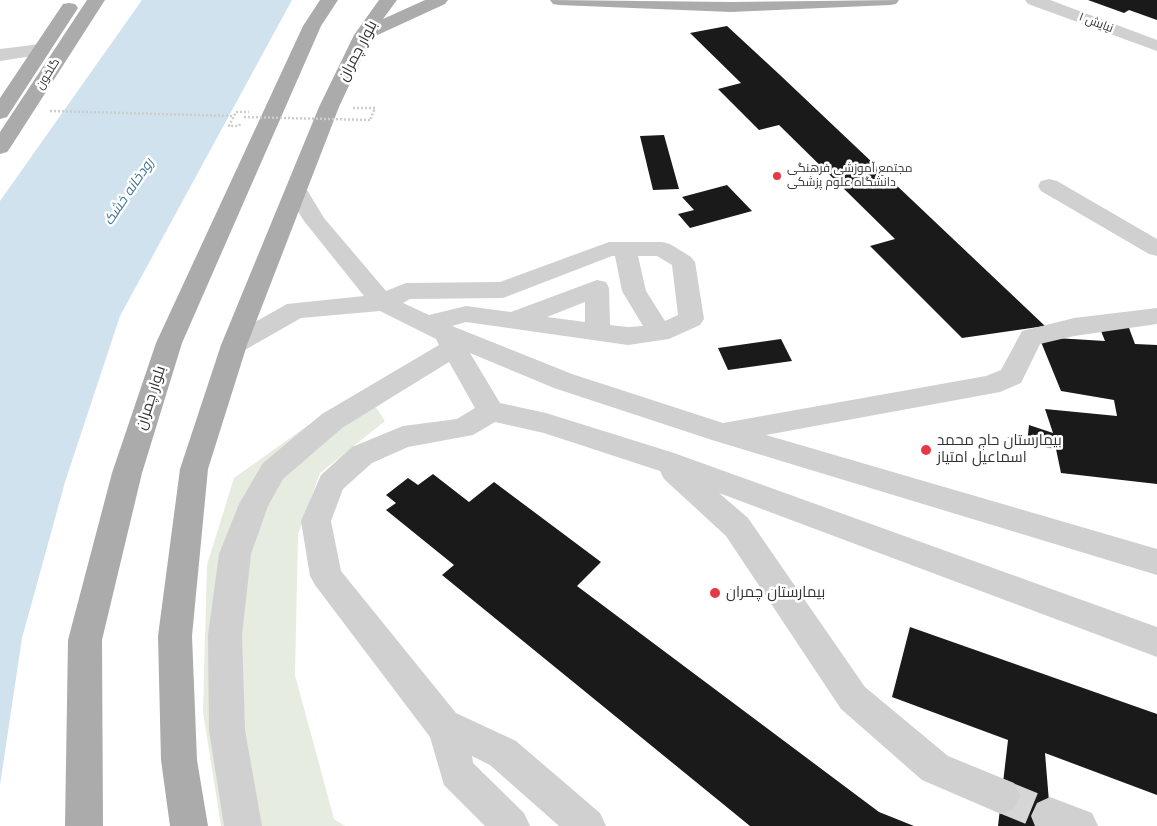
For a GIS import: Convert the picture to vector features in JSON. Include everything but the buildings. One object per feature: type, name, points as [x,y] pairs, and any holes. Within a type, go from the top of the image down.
[{"type":"main road","name":"گلخون","points":[[0,113],[74,0]]},
{"type":"main road","name":"گلخون","points":[[0,148],[96,0]]},
{"type":"main road","name":"بلوار چمران","points":[[189,826],[179,760],[175,636],[194,469],[234,345],[330,107],[363,35],[388,0]]},
{"type":"main road","points":[[363,35],[439,0]]},
{"type":"main road","points":[[559,0],[731,7],[890,0]]},
{"type":"main road","name":"بلوار چمران","points":[[84,826],[85,640],[127,473],[169,343],[279,95],[312,26],[326,3]]},
{"type":"street","name":"نیایش ۱","points":[[1034,0],[1157,46]]},
{"type":"street","points":[[0,55],[40,50]]},
{"type":"street","points":[[1049,186],[1157,249]]},
{"type":"street","points":[[296,190],[315,221],[383,303],[441,335],[563,381],[722,432],[1157,562]]},
{"type":"street","points":[[234,345],[296,310],[383,303],[406,290],[504,290],[609,249],[662,249],[684,262],[692,319],[660,333],[628,336],[466,314],[272,471],[254,504],[235,554],[225,635],[227,730],[243,826]]},
{"type":"street","points":[[625,249],[634,291],[660,333]]},
{"type":"street","points":[[514,320],[597,288],[598,332]]},
{"type":"street","points":[[722,432],[992,386],[1012,376],[1031,337],[1074,328],[1157,316]]},
{"type":"street","points":[[441,335],[491,411]]},
{"type":"street","points":[[511,826],[457,772],[450,739],[443,724],[326,576],[316,521],[331,483],[362,455],[403,437],[463,428],[491,411],[546,423],[664,461],[1157,642]]},
{"type":"street","points":[[664,461],[737,527],[852,698],[935,768],[1001,796]]},
{"type":"street","points":[[443,724],[503,753],[587,826]]},
{"type":"path","points":[[55,111],[234,116],[229,126],[239,126],[244,117],[370,120],[375,108]]},
{"type":"shaded area","points":[[364,390],[385,421],[320,473],[298,534],[295,675],[334,819],[345,826],[221,826],[203,712],[207,565],[234,478],[307,426]]},
{"type":"water","name":"رودخانه خشک","points":[[142,0],[292,0],[120,316],[65,482],[22,638],[0,785],[0,201]]},
{"type":"tunnel","points":[[1001,796],[1050,816]]},
{"type":"place","name":"مجتمع آموزشی فرهنگی دانشگاه علوم پزشکی","points":[[777,176]]},
{"type":"place","name":"بیمارستان حاج محمد اسماعیل امتیاز","points":[[926,450]]},
{"type":"place","name":"بیمارستان چمران","points":[[715,593]]}]
